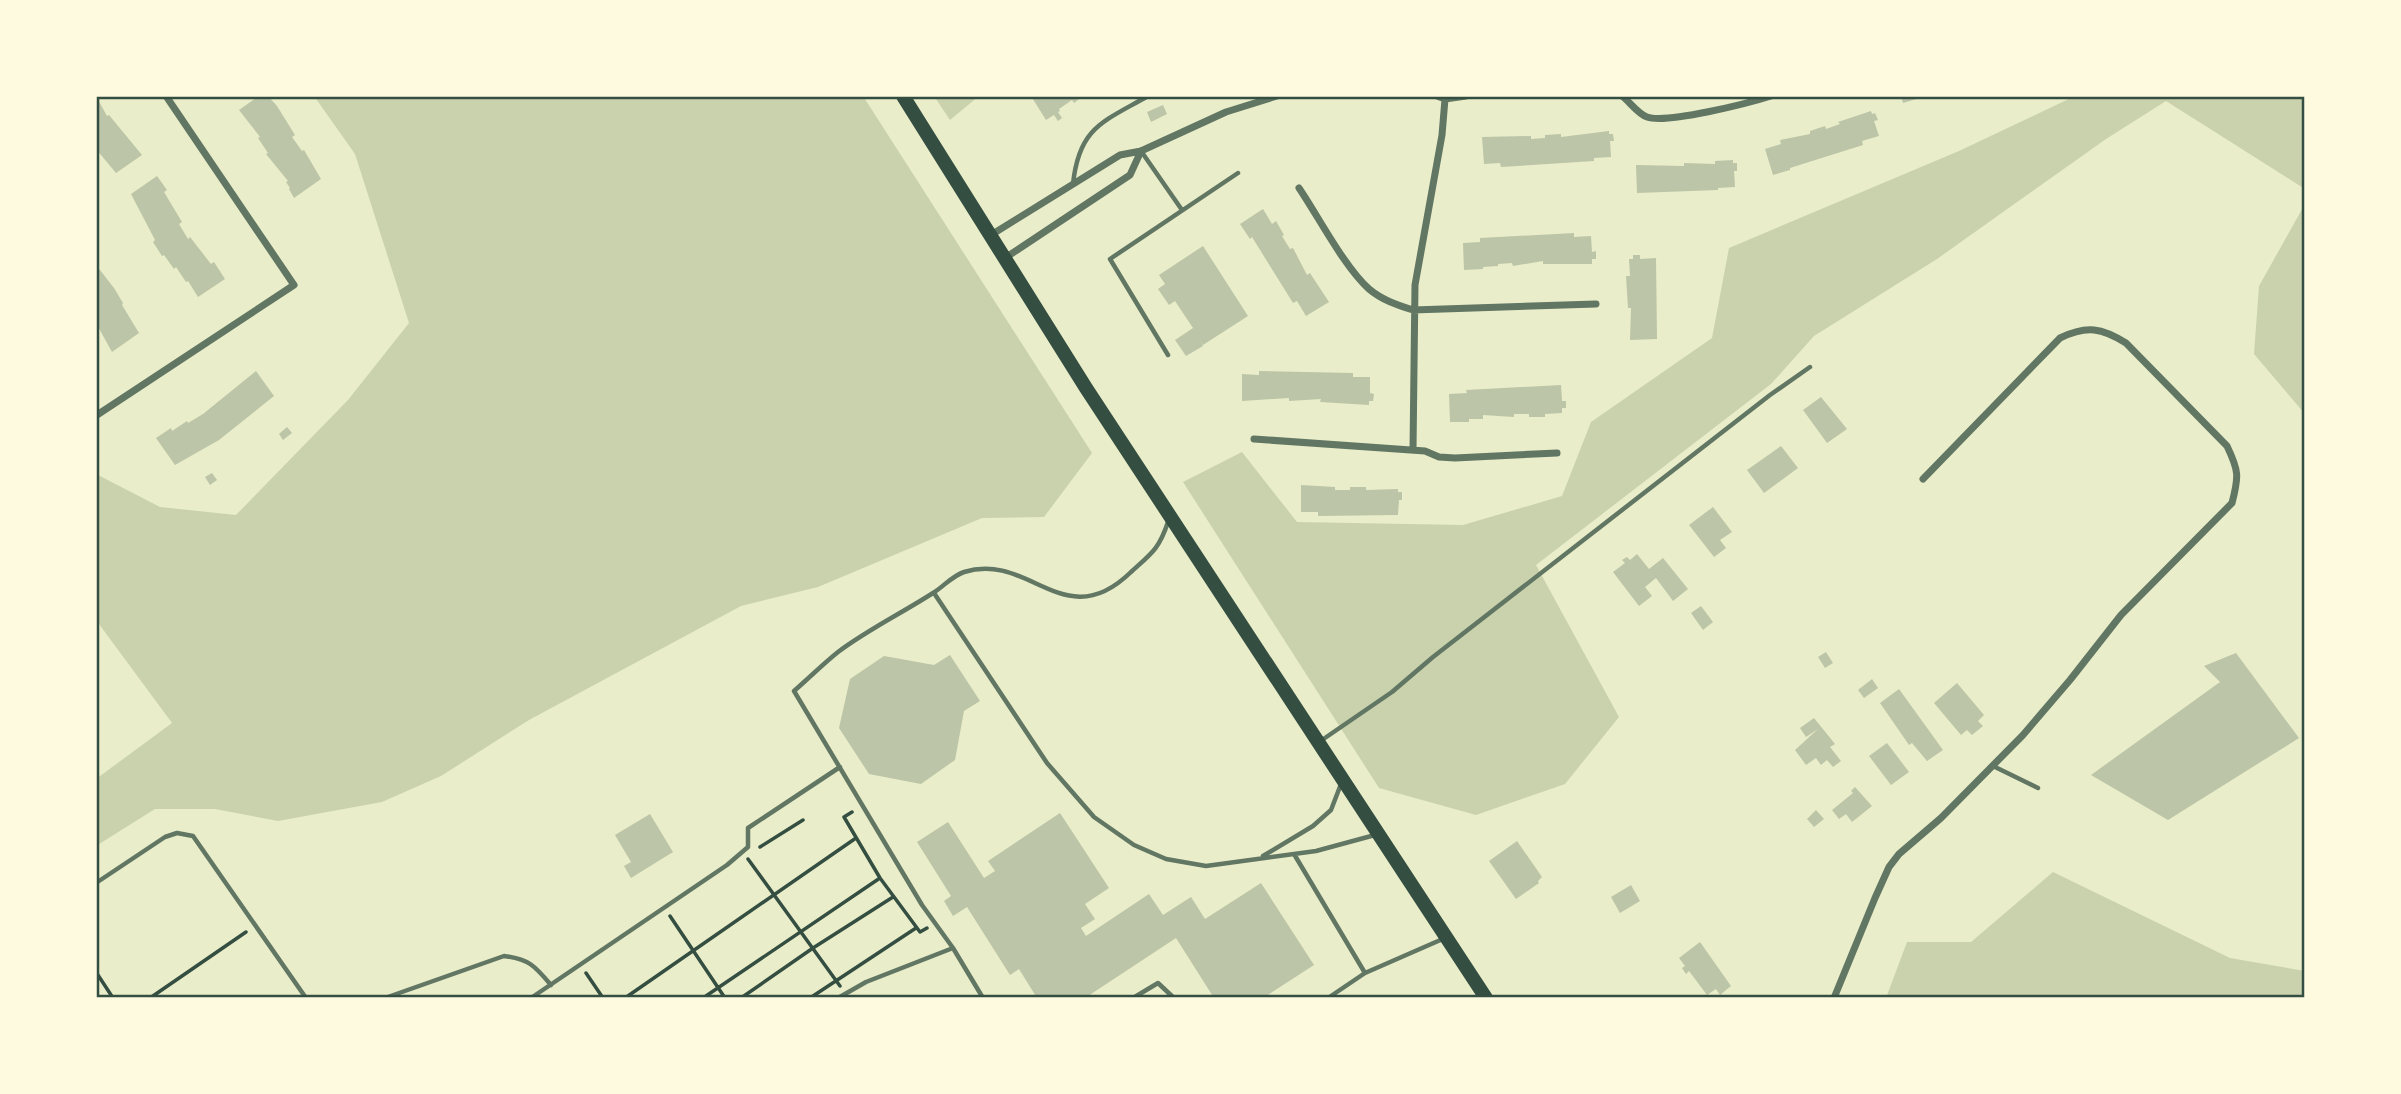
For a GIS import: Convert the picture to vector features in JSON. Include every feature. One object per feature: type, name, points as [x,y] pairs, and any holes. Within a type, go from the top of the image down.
[{"type":"highway","points":[[903,96],[1086,388],[1486,998]]},
{"type":"street","points":[[96,414],[294,285],[166,96]]},
{"type":"street","points":[[991,235],[1119,155],[1141,151],[1192,126],[1277,96]]},
{"type":"street","points":[[1413,450],[1413,310],[1441,135],[1441,97],[1466,96]]},
{"type":"street","points":[[1622,96],[1641,114],[1654,118],[1716,110],[1771,96]]},
{"type":"street","points":[[1005,258],[1130,175],[1141,151]]},
{"type":"street","points":[[1299,188],[1357,277],[1370,290],[1390,303],[1413,310],[1596,304]]},
{"type":"street","points":[[1834,998],[1889,867],[1899,854],[1941,818],[2023,735],[2121,615],[2232,503],[2238,480],[2235,463],[2227,446],[2126,344],[2110,333],[2092,329],[2076,331],[2060,338],[1923,479]]},
{"type":"street","points":[[1254,439],[1413,450],[1455,458],[1557,453]]},
{"type":"lane","points":[[1073,184],[1084,140],[1100,124],[1148,96]]},
{"type":"lane","points":[[1247,96],[1255,102]]},
{"type":"lane","points":[[1141,151],[1182,210]]},
{"type":"lane","points":[[1168,355],[1110,259],[1238,173]]},
{"type":"lane","points":[[1318,742],[1392,692],[1433,657],[1770,395],[1810,367]]},
{"type":"lane","points":[[983,998],[953,948],[922,905],[794,691],[838,652],[934,593],[961,573],[985,567],[1017,575],[1070,596],[1099,596],[1128,576],[1160,544],[1171,514]]},
{"type":"lane","points":[[934,593],[1047,763],[1094,817],[1133,845],[1166,859],[1206,866],[1316,851],[1378,834]]},
{"type":"lane","points":[[1993,765],[2038,788]]},
{"type":"lane","points":[[531,998],[727,865],[748,847],[748,828],[840,767]]},
{"type":"lane","points":[[1261,857],[1313,826],[1331,810],[1343,780]]},
{"type":"lane","points":[[96,883],[165,837],[177,833],[193,836],[306,998]]},
{"type":"lane","points":[[1294,854],[1365,974]]},
{"type":"lane","points":[[1328,998],[1365,974],[1447,937]]},
{"type":"lane","points":[[838,998],[866,982],[953,948]]},
{"type":"lane","points":[[385,998],[504,956],[519,958],[534,965],[551,985]]},
{"type":"lane","points":[[1133,998],[1158,983],[1174,998]]},
{"type":"path","points":[[863,805],[844,817],[880,878],[920,932],[935,923]]},
{"type":"path","points":[[625,998],[856,838]]},
{"type":"path","points":[[743,852],[845,994]]},
{"type":"path","points":[[703,998],[880,878]]},
{"type":"path","points":[[741,998],[893,897]]},
{"type":"path","points":[[669,914],[725,998]]},
{"type":"path","points":[[150,998],[256,925]]},
{"type":"path","points":[[810,998],[916,928]]},
{"type":"path","points":[[96,972],[113,998]]},
{"type":"green space","points":[[314,96],[863,96],[1092,453],[1044,517],[982,518],[818,587],[741,606],[529,720],[441,776],[382,802],[278,821],[215,809],[155,809],[96,846],[96,779],[172,723],[96,620],[96,477],[98,475],[160,507],[236,515],[348,400],[409,323],[355,154]]},
{"type":"green space","points":[[934,96],[979,96],[950,120]]},
{"type":"green space","points":[[2075,96],[2305,96],[2305,189],[2166,101],[2106,139],[1937,259],[1814,336],[1771,384],[1536,565],[1619,717],[1565,784],[1476,815],[1379,788],[1183,482],[1242,452],[1297,522],[1463,525],[1562,496],[1591,422],[1712,338],[1729,248],[1959,151]]},
{"type":"green space","points":[[2305,204],[2305,414],[2254,354],[2259,286]]},
{"type":"green space","points":[[2053,872],[2230,958],[2305,971],[2305,998],[1886,998],[1907,942],[1971,942]]},
{"type":"building","points":[[96,96],[107,116],[109,115],[142,155],[116,173],[96,149]]},
{"type":"building","points":[[259,96],[268,96],[277,106],[295,135],[292,137],[302,151],[304,150],[321,179],[294,198],[286,182],[288,181],[266,154],[268,153],[258,138],[260,137],[239,110]]},
{"type":"building","points":[[1031,96],[1083,96],[1059,109],[1062,118],[1058,121],[1054,115],[1046,120]]},
{"type":"building","points":[[1901,96],[1922,96],[1923,97],[1903,103]]},
{"type":"building","points":[[1163,105],[1167,114],[1151,122],[1147,112]]},
{"type":"building","points":[[1871,111],[1878,120],[1874,121],[1879,136],[1862,141],[1863,145],[1773,175],[1765,149],[1781,144],[1780,140],[1810,134],[1810,131],[1825,126],[1826,129]]},
{"type":"building","points":[[1609,131],[1609,134],[1613,134],[1614,141],[1610,141],[1611,157],[1594,158],[1594,161],[1501,167],[1500,163],[1484,164],[1482,137],[1531,136],[1531,139],[1545,138],[1545,135],[1561,134],[1561,137]]},
{"type":"building","points":[[1733,160],[1733,163],[1737,163],[1737,171],[1734,171],[1735,187],[1637,193],[1636,165],[1684,166],[1684,163],[1715,164],[1715,161]]},
{"type":"building","points":[[157,176],[167,190],[164,192],[182,222],[179,224],[188,239],[190,237],[211,264],[214,262],[225,279],[198,297],[176,267],[174,269],[164,255],[162,256],[131,194]]},
{"type":"building","points":[[1263,209],[1272,224],[1276,221],[1284,235],[1282,236],[1290,249],[1293,248],[1307,275],[1310,273],[1329,302],[1306,316],[1297,301],[1293,303],[1252,237],[1250,239],[1240,224]]},
{"type":"building","points":[[1574,233],[1574,237],[1591,236],[1592,252],[1596,251],[1596,259],[1592,259],[1592,264],[1543,264],[1543,261],[1513,266],[1512,263],[1498,264],[1483,269],[1464,270],[1463,243],[1480,242],[1480,238]]},
{"type":"building","points":[[1203,246],[1248,316],[1203,345],[1200,339],[1203,346],[1186,356],[1175,340],[1193,328],[1175,301],[1169,305],[1158,289],[1165,284],[1159,275]]},
{"type":"building","points":[[1633,255],[1640,255],[1640,259],[1656,258],[1657,339],[1630,340],[1631,308],[1628,308],[1626,276],[1630,276],[1629,259],[1633,259]]},
{"type":"building","points":[[96,265],[114,288],[139,333],[112,352],[96,323]]},
{"type":"building","points":[[256,371],[274,396],[219,440],[175,465],[156,438],[203,414]]},
{"type":"building","points":[[1259,371],[1353,373],[1353,377],[1370,377],[1373,401],[1369,401],[1369,405],[1320,402],[1321,399],[1242,401],[1242,374],[1259,375]]},
{"type":"building","points":[[1561,385],[1562,401],[1566,401],[1566,408],[1562,408],[1562,413],[1545,414],[1545,417],[1529,417],[1529,414],[1514,414],[1514,417],[1483,415],[1483,419],[1469,419],[1469,422],[1450,422],[1449,394],[1467,393],[1466,390]]},
{"type":"building","points":[[1821,397],[1847,429],[1827,443],[1803,410]]},
{"type":"building","points":[[287,427],[292,433],[283,440],[279,434]]},
{"type":"building","points":[[1781,446],[1798,468],[1764,493],[1747,470]]},
{"type":"building","points":[[212,473],[217,480],[210,485],[205,477]]},
{"type":"building","points":[[1301,485],[1335,487],[1335,490],[1350,490],[1350,487],[1366,487],[1366,490],[1398,489],[1398,492],[1402,492],[1402,500],[1399,500],[1398,515],[1318,516],[1318,512],[1301,512]]},
{"type":"building","points":[[1713,507],[1732,532],[1720,540],[1726,548],[1714,557],[1689,525]]},
{"type":"building","points":[[1637,554],[1649,569],[1663,558],[1688,589],[1673,601],[1656,578],[1645,587],[1652,596],[1639,606],[1613,572],[1625,563],[1622,560],[1627,557],[1630,560]]},
{"type":"building","points":[[1701,606],[1713,622],[1703,630],[1691,613]]},
{"type":"building","points":[[1826,652],[1833,663],[1825,668],[1818,657]]},
{"type":"building","points":[[2236,653],[2299,738],[2168,820],[2091,775],[2220,682],[2204,666]]},
{"type":"building","points":[[950,655],[980,701],[964,711],[955,760],[921,784],[869,774],[839,728],[850,679],[884,656],[934,665]]},
{"type":"building","points":[[1872,679],[1878,688],[1864,698],[1858,690]]},
{"type":"building","points":[[1957,683],[1984,715],[1978,721],[1983,726],[1972,735],[1967,730],[1961,735],[1934,703]]},
{"type":"building","points":[[1899,689],[1943,750],[1927,761],[1912,743],[1909,745],[1880,703]]},
{"type":"building","points":[[1814,718],[1835,744],[1830,747],[1841,761],[1833,767],[1827,760],[1821,765],[1816,758],[1806,765],[1795,750],[1818,729],[1806,737],[1800,728]]},
{"type":"building","points":[[1887,743],[1909,772],[1891,785],[1869,756]]},
{"type":"building","points":[[1855,787],[1872,806],[1852,822],[1846,814],[1839,819],[1832,810],[1853,793],[1851,791]]},
{"type":"building","points":[[1816,810],[1824,819],[1814,827],[1807,819]]},
{"type":"building","points":[[1060,813],[1109,888],[1085,904],[1095,919],[1081,928],[1086,936],[1149,894],[1163,915],[1191,897],[1205,919],[1261,883],[1314,965],[1263,998],[1214,998],[1176,938],[1085,998],[1037,998],[1019,969],[1010,975],[967,907],[953,916],[944,901],[951,896],[917,842],[948,822],[984,878],[995,871],[988,861]]},
{"type":"building","points":[[650,814],[673,852],[631,878],[624,866],[631,862],[615,835]]},
{"type":"building","points":[[1517,841],[1542,877],[1539,883],[1516,899],[1489,861]]},
{"type":"building","points":[[1631,885],[1640,901],[1620,913],[1611,897]]},
{"type":"building","points":[[1700,942],[1731,986],[1720,995],[1716,989],[1707,995],[1689,971],[1686,974],[1682,968],[1685,966],[1679,958]]}]
